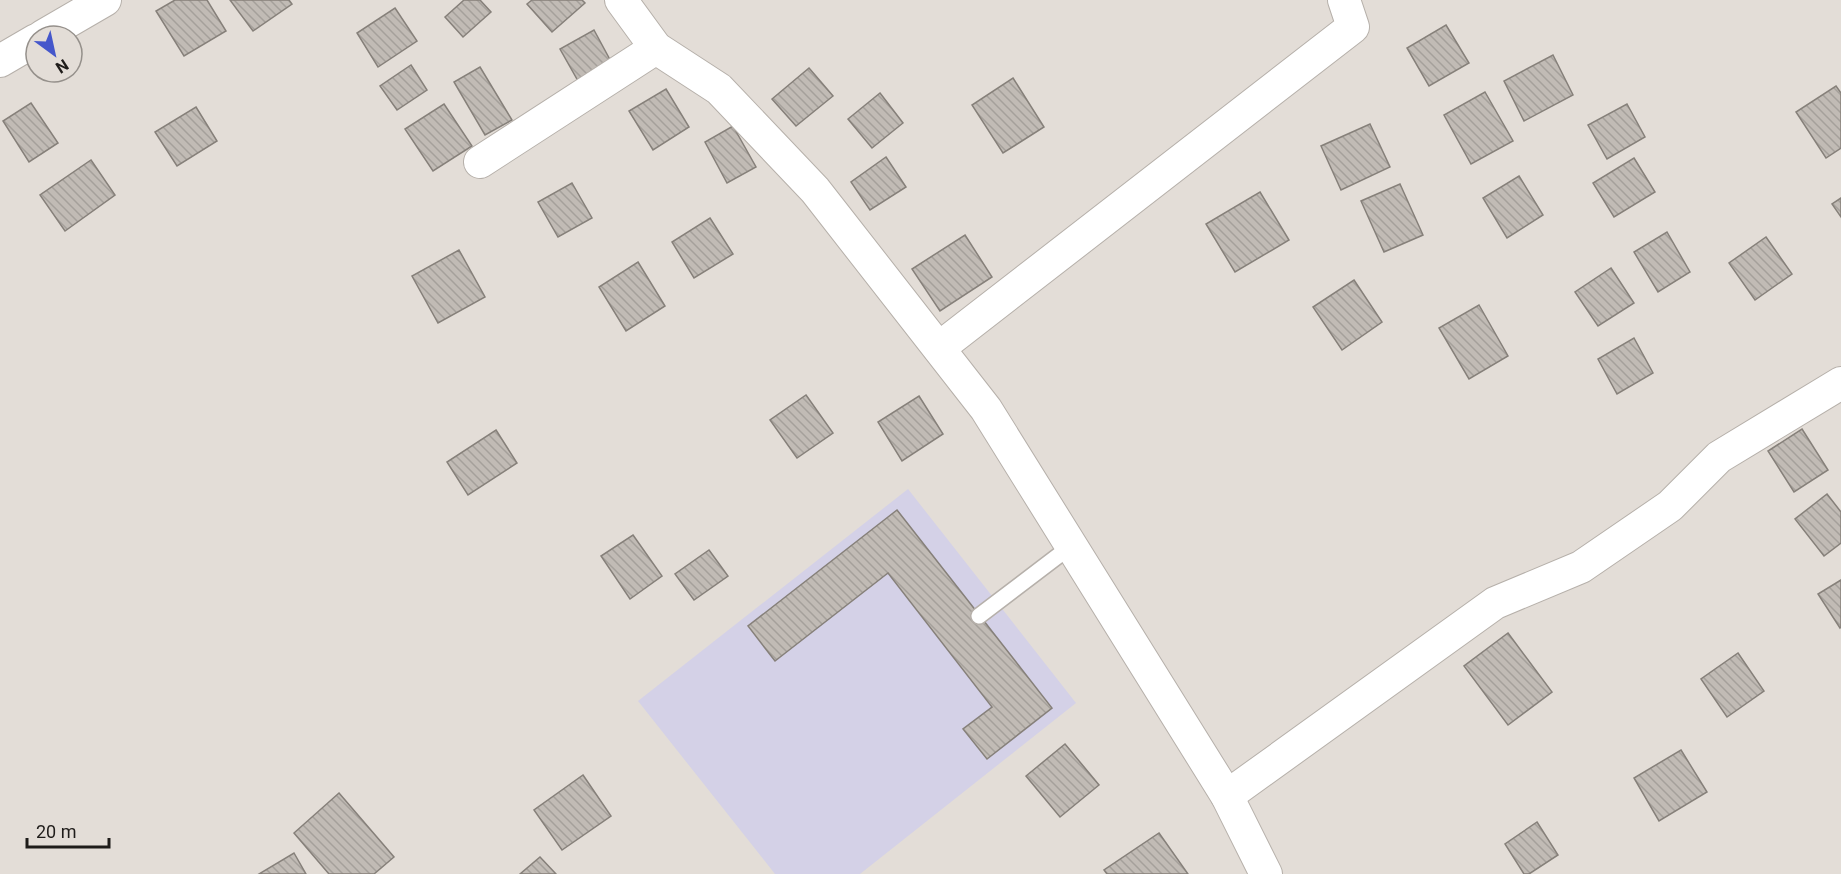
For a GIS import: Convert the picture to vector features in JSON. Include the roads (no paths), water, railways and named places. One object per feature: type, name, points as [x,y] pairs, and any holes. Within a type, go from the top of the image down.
[{"type":"street","points":[[64,24],[105,0]]},
{"type":"street","points":[[621,0],[656,48],[719,90],[815,190],[986,409],[1227,796],[1266,874]]},
{"type":"street","points":[[939,348],[1353,27],[1344,0]]},
{"type":"street","points":[[0,61],[24,47]]},
{"type":"street","points":[[480,162],[656,48]]},
{"type":"street","points":[[1227,796],[1495,603],[1581,567],[1670,506],[1719,457],[1841,383]]},
{"type":"lane","points":[[979,616],[1071,546]]}]
